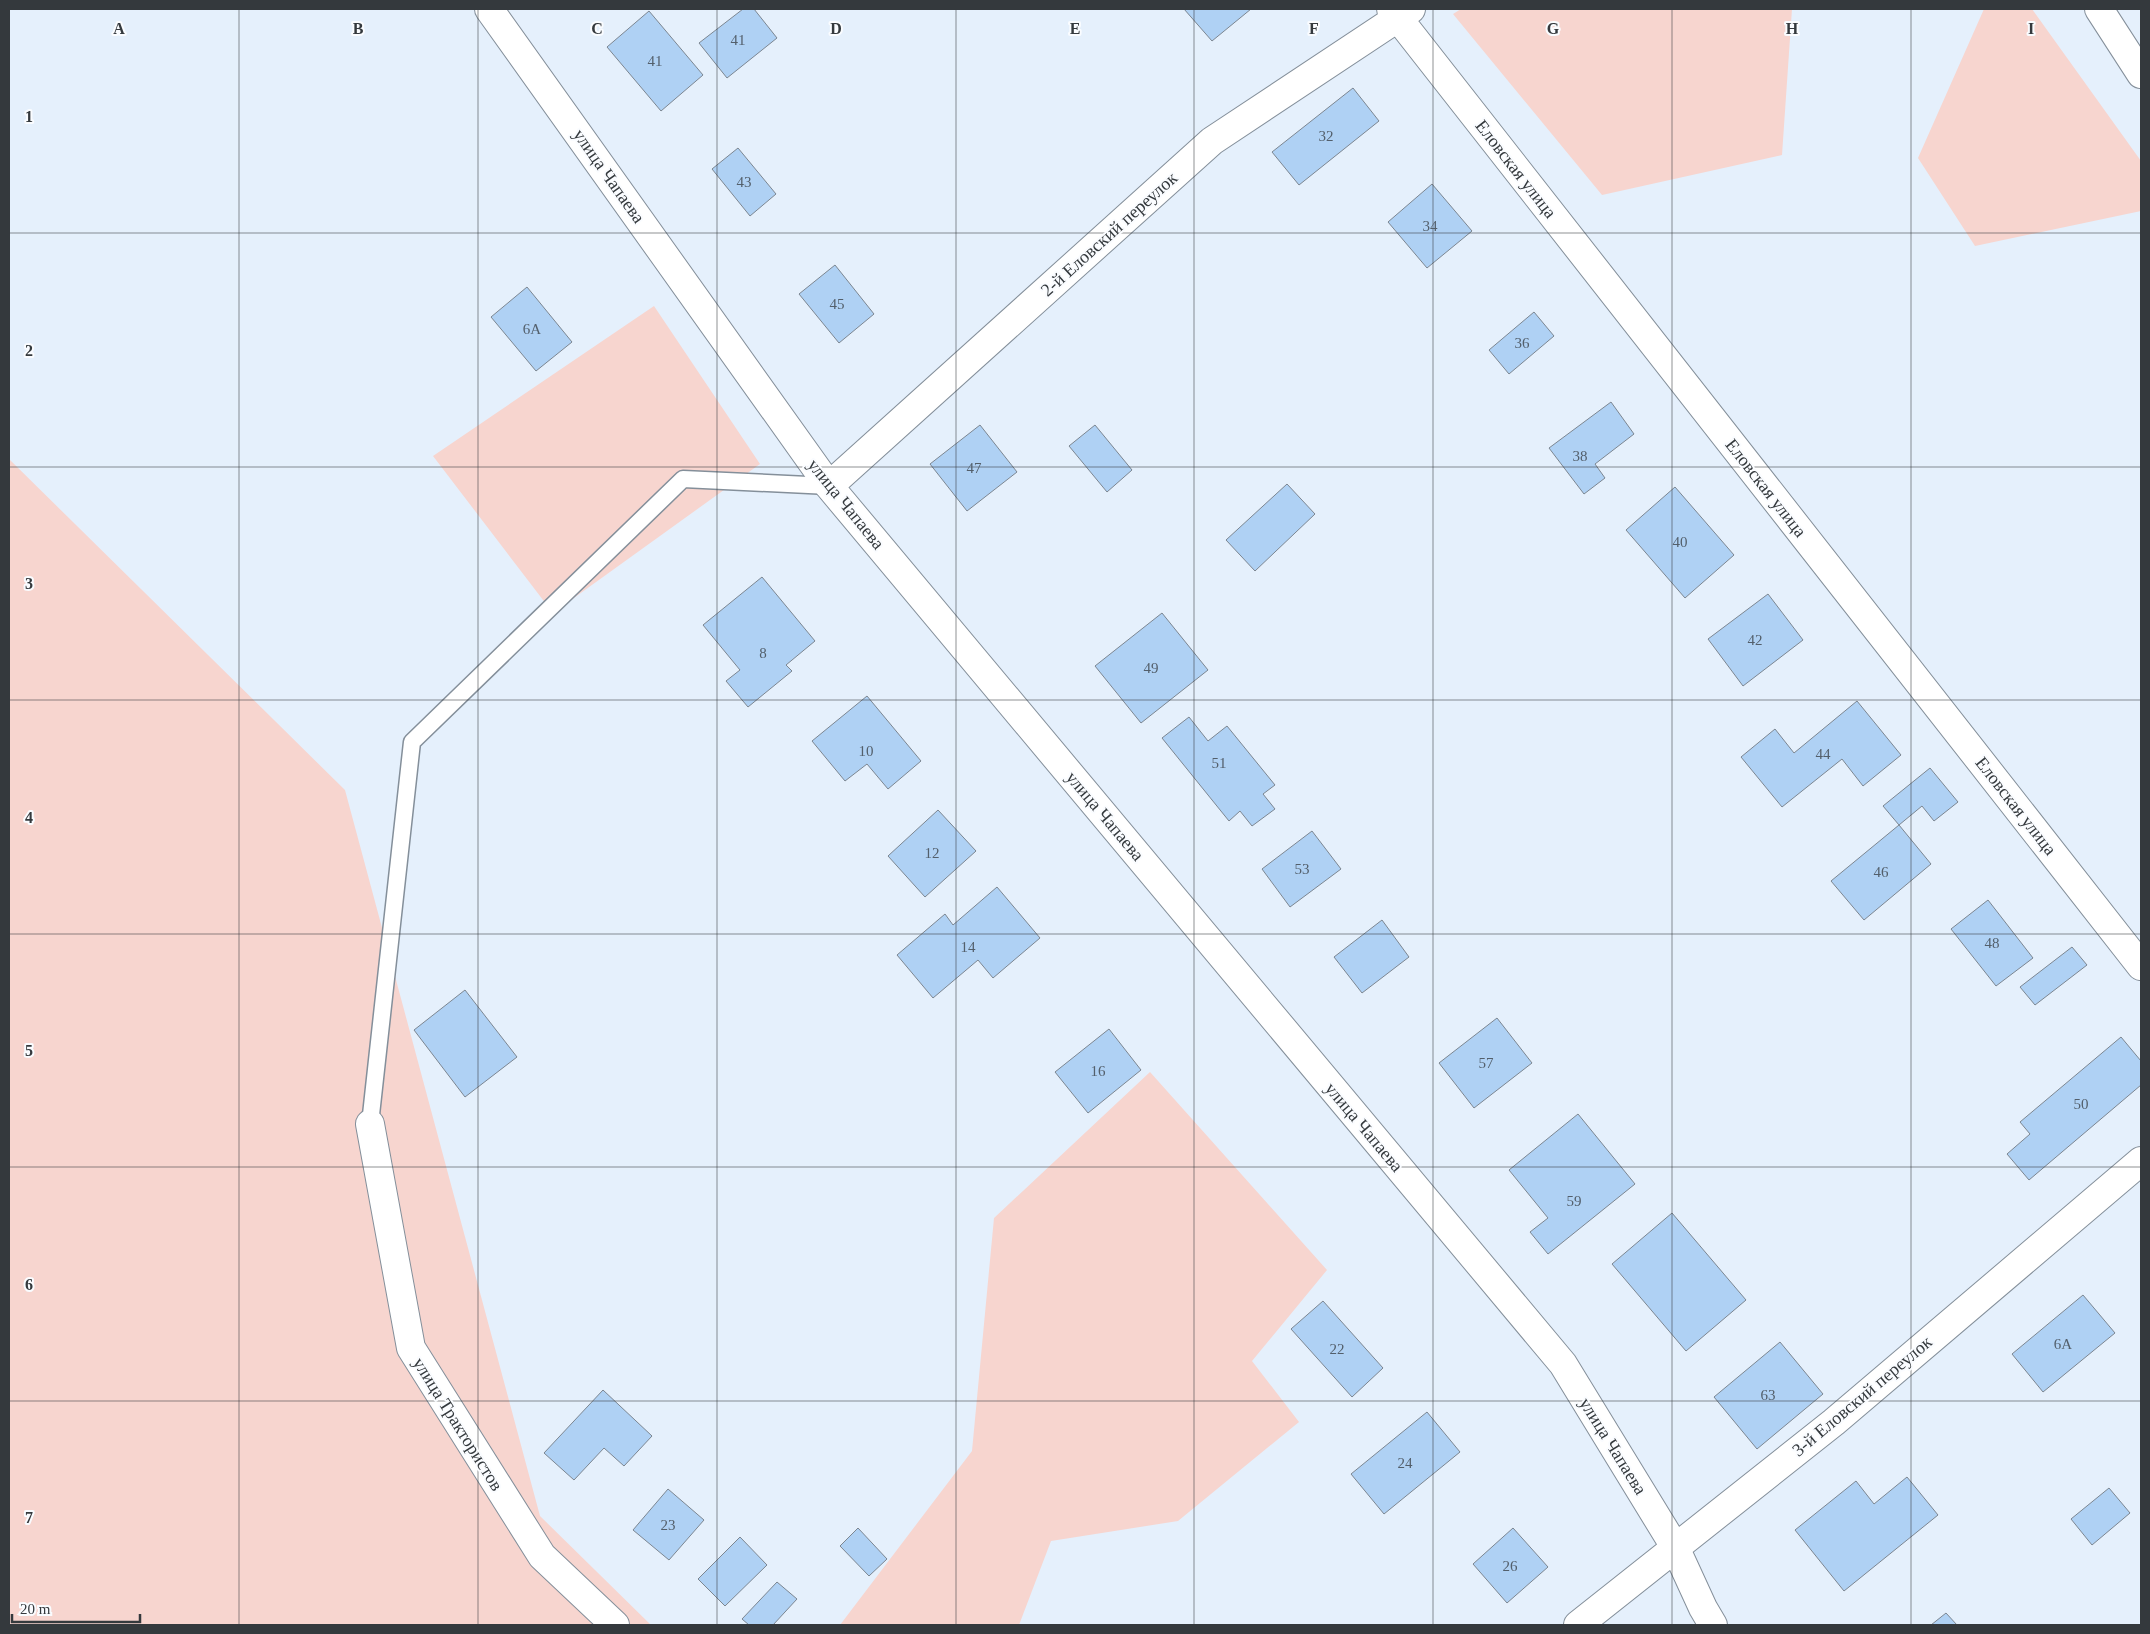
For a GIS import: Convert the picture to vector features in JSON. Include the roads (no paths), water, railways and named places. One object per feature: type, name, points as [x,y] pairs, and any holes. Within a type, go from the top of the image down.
[{"type":"street","name":"улица Чапаева","points":[[489,9],[829,486],[1563,1364],[1676,1547],[1702,1608],[1713,1625]]},
{"type":"street","points":[[2099,9],[2141,74]]},
{"type":"street","name":"2-й Еловский переулок","points":[[829,486],[1212,142],[1400,12]]},
{"type":"street","name":"Еловская улица","points":[[1400,12],[2141,966]]},
{"type":"street","name":"улица Трактористов","points":[[370,1124],[411,1348],[542,1556],[615,1625]]},
{"type":"street","name":"3-й Еловский переулок","points":[[1578,1625],[1834,1422],[2141,1160]]},
{"type":"lane","points":[[370,1124],[412,742],[683,479],[829,486]]}]
